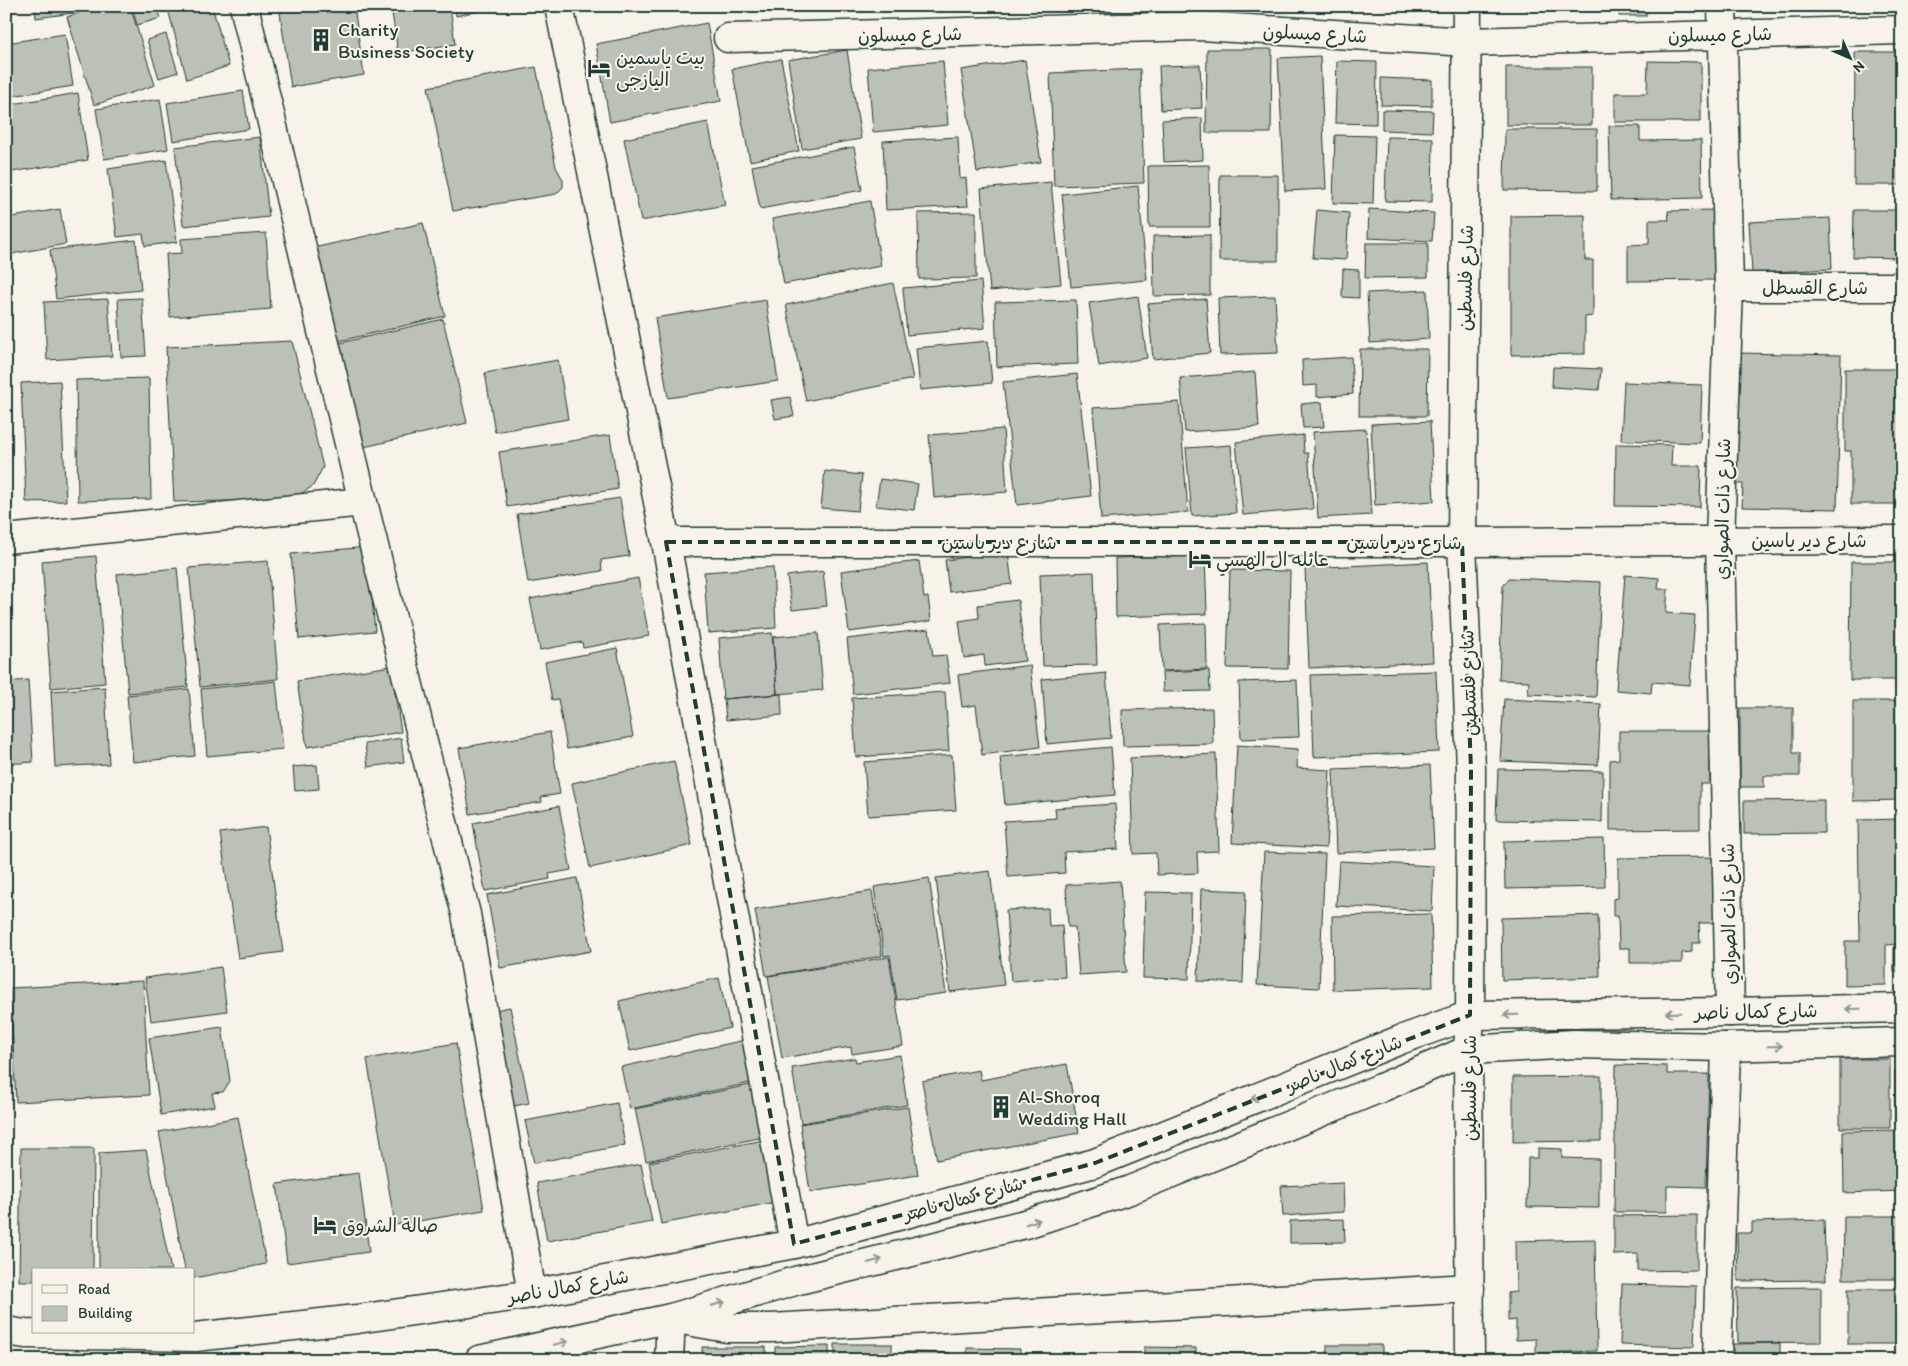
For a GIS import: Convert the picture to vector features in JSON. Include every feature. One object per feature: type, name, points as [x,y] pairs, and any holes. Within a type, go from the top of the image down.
[{"type":"street","points":[[244,6],[363,502],[466,914],[532,1294]]},
{"type":"street","points":[[559,6],[666,542],[794,1244]]},
{"type":"street","name":"شارع فلسطين","points":[[1467,6],[1462,542],[1472,769],[1470,1016],[1468,1050],[1470,1360]]},
{"type":"street","name":"شارع ذات الصواري","points":[[1722,6],[1729,287],[1720,540],[1730,1012]]},
{"type":"street","name":"شارع ميسلون","points":[[728,38],[1200,16],[1468,42],[1902,30]]},
{"type":"street","name":"شارع القسطل","points":[[1729,287],[1902,287]]},
{"type":"street","points":[[6,539],[363,502]]},
{"type":"street","name":"شارع دير ياسين","points":[[666,542],[1902,540]]},
{"type":"street","name":"شارع كمال ناصر","points":[[6,1332],[195,1338],[357,1319],[532,1294],[794,1244],[1095,1163],[1400,1040],[1470,1016],[1902,1008]]},
{"type":"street","name":"شارع كمال ناصر","points":[[479,1360],[670,1318],[795,1281],[1030,1223],[1130,1190],[1383,1087],[1468,1050],[1574,1044],[1726,1047],[1902,1042]]},
{"type":"street","points":[[1718,1360],[1726,1047]]},
{"type":"street","points":[[669,1360],[670,1318],[727,1328],[771,1328],[1470,1288]]},
{"type":"highlighted area","points":[[666,542],[1462,542],[1471,769],[1470,1015],[1095,1163],[794,1244]]},
{"type":"building","points":[[35,6],[73,6],[74,13],[36,18]]},
{"type":"building","points":[[101,6],[130,6],[155,85],[94,105],[67,17]]},
{"type":"building","points":[[132,6],[157,6],[161,18],[137,25]]},
{"type":"building","points":[[167,6],[212,6],[229,66],[187,79]]},
{"type":"building","name":"Charity Business Society","points":[[279,6],[354,6],[364,75],[291,87]]},
{"type":"building","points":[[391,6],[450,6],[455,44],[398,53]]},
{"type":"building","points":[[455,6],[481,6],[482,10],[456,16]]},
{"type":"building","points":[[1379,6],[1440,6],[1439,10],[1379,8]]},
{"type":"building","points":[[1527,6],[1610,6],[1610,10],[1527,11]]},
{"type":"building","points":[[1619,6],[1646,6],[1646,16],[1619,16]]},
{"type":"building","points":[[707,23],[721,101],[610,122],[596,44]]},
{"type":"building","points":[[65,34],[73,86],[6,97],[6,43]]},
{"type":"building","points":[[166,34],[178,72],[159,78],[147,40]]},
{"type":"building","points":[[1207,49],[1272,49],[1271,133],[1206,133]]},
{"type":"building","points":[[847,50],[861,139],[802,149],[788,60]]},
{"type":"building","points":[[1855,52],[1902,52],[1902,185],[1854,185]]},
{"type":"building","points":[[1320,56],[1326,189],[1285,191],[1278,58]]},
{"type":"building","points":[[781,59],[799,151],[750,161],[732,69]]},
{"type":"building","points":[[1025,60],[1041,162],[977,172],[961,70]]},
{"type":"building","points":[[943,61],[948,125],[873,132],[868,68]]},
{"type":"building","points":[[1337,61],[1377,62],[1376,124],[1335,123]]},
{"type":"building","points":[[1648,61],[1701,62],[1701,122],[1615,122],[1615,93],[1647,93]]},
{"type":"building","points":[[1200,65],[1202,108],[1161,110],[1159,66]]},
{"type":"building","points":[[536,67],[556,167],[563,180],[563,187],[556,194],[453,211],[428,87]]},
{"type":"building","points":[[1506,67],[1592,67],[1592,125],[1506,125]]},
{"type":"building","points":[[1140,69],[1144,183],[1054,186],[1050,73]]},
{"type":"building","points":[[1381,78],[1432,80],[1432,106],[1381,105]]},
{"type":"building","points":[[243,91],[249,129],[173,141],[167,103]]},
{"type":"building","points":[[78,93],[88,160],[11,172],[6,145],[6,105]]},
{"type":"building","points":[[160,99],[168,149],[104,159],[96,109]]},
{"type":"building","points":[[1382,110],[1433,111],[1432,132],[1382,130]]},
{"type":"building","points":[[1202,118],[1203,160],[1164,162],[1162,120]]},
{"type":"building","points":[[708,122],[725,205],[641,221],[624,139]]},
{"type":"building","points":[[1609,126],[1640,126],[1640,141],[1701,140],[1702,198],[1611,200]]},
{"type":"building","points":[[1505,129],[1597,129],[1597,191],[1504,190]]},
{"type":"building","points":[[1335,135],[1375,136],[1373,204],[1333,203]]},
{"type":"building","points":[[260,137],[269,217],[183,226],[175,147]]},
{"type":"building","points":[[958,137],[960,179],[966,178],[968,206],[886,210],[883,141]]},
{"type":"building","points":[[1387,137],[1433,138],[1432,202],[1385,201]]},
{"type":"building","points":[[854,147],[862,190],[760,209],[752,166]]},
{"type":"building","points":[[166,160],[177,242],[145,246],[143,234],[117,237],[108,169]]},
{"type":"building","points":[[1209,165],[1210,227],[1149,227],[1148,166]]},
{"type":"building","points":[[1220,175],[1278,175],[1278,261],[1219,261]]},
{"type":"building","points":[[1051,182],[1061,284],[990,291],[981,189]]},
{"type":"building","points":[[1138,186],[1147,280],[1071,287],[1062,194]]},
{"type":"building","points":[[870,201],[881,266],[784,284],[772,219]]},
{"type":"building","points":[[60,209],[66,244],[6,255],[6,218]]},
{"type":"building","points":[[1369,209],[1434,213],[1432,241],[1368,238]]},
{"type":"building","points":[[1317,210],[1349,213],[1346,260],[1313,258]]},
{"type":"building","points":[[1714,210],[1715,280],[1628,281],[1628,245],[1649,244],[1649,220],[1669,220],[1668,211]]},
{"type":"building","points":[[1854,210],[1902,210],[1902,258],[1853,257]]},
{"type":"building","points":[[976,212],[976,278],[919,279],[918,213]]},
{"type":"building","points":[[1585,215],[1585,260],[1593,260],[1593,316],[1585,317],[1585,354],[1511,355],[1511,216]]},
{"type":"building","points":[[1830,218],[1832,269],[1752,273],[1749,222]]},
{"type":"building","points":[[423,223],[445,316],[331,343],[309,249]]},
{"type":"building","points":[[266,233],[271,309],[170,317],[166,254],[182,253],[181,239]]},
{"type":"building","points":[[1210,235],[1210,295],[1154,296],[1153,236]]},
{"type":"building","points":[[136,240],[141,290],[56,299],[50,250]]},
{"type":"building","points":[[1366,243],[1428,243],[1428,277],[1365,278]]},
{"type":"building","points":[[1343,269],[1359,270],[1359,298],[1342,297]]},
{"type":"building","points":[[981,281],[985,328],[907,335],[903,288]]},
{"type":"building","points":[[893,283],[913,379],[806,401],[786,305]]},
{"type":"building","points":[[1427,290],[1429,339],[1370,343],[1367,293]]},
{"type":"building","points":[[1138,296],[1147,358],[1099,366],[1089,303]]},
{"type":"building","points":[[1275,296],[1278,353],[1220,355],[1218,298]]},
{"type":"building","points":[[142,298],[146,356],[121,357],[118,299]]},
{"type":"building","points":[[108,299],[112,356],[47,360],[44,302]]},
{"type":"building","points":[[1206,299],[1210,353],[1153,359],[1148,304]]},
{"type":"building","points":[[766,300],[778,381],[668,398],[655,318]]},
{"type":"building","points":[[1076,300],[1078,364],[997,367],[995,302]]},
{"type":"building","points":[[443,319],[467,423],[364,447],[340,343]]},
{"type":"building","points":[[292,341],[323,467],[313,486],[291,500],[174,502],[166,347]]},
{"type":"building","points":[[988,341],[992,383],[920,390],[916,348]]},
{"type":"building","points":[[1360,349],[1428,349],[1427,416],[1359,416]]},
{"type":"building","points":[[1736,353],[1841,355],[1837,509],[1742,507],[1743,484],[1733,484]]},
{"type":"building","points":[[1351,357],[1353,394],[1317,397],[1317,385],[1303,386],[1302,360]]},
{"type":"building","points":[[558,360],[568,419],[495,432],[485,373]]},
{"type":"building","points":[[1553,367],[1601,369],[1599,390],[1552,387]]},
{"type":"building","points":[[1845,369],[1902,369],[1902,504],[1851,504],[1851,451],[1845,451]]},
{"type":"building","points":[[1255,372],[1259,427],[1185,432],[1180,378]]},
{"type":"building","points":[[1077,374],[1091,496],[1017,505],[1003,382]]},
{"type":"building","points":[[149,378],[151,499],[78,501],[76,380]]},
{"type":"building","points":[[60,381],[66,501],[26,502],[21,383]]},
{"type":"building","points":[[1624,382],[1702,385],[1700,443],[1621,440]]},
{"type":"building","points":[[790,397],[794,416],[775,419],[771,400]]},
{"type":"building","points":[[1179,402],[1188,512],[1101,519],[1093,408]]},
{"type":"building","points":[[1322,402],[1324,427],[1303,428],[1301,404]]},
{"type":"building","points":[[1430,421],[1434,501],[1375,505],[1371,424]]},
{"type":"building","points":[[1003,429],[1007,492],[934,498],[929,435]]},
{"type":"building","points":[[1366,429],[1371,515],[1318,518],[1313,432]]},
{"type":"building","points":[[610,435],[618,489],[507,507],[499,452]]},
{"type":"building","points":[[1303,435],[1304,453],[1308,453],[1313,509],[1243,515],[1236,442]]},
{"type":"building","points":[[1616,444],[1672,445],[1671,466],[1701,466],[1700,507],[1615,506]]},
{"type":"building","points":[[1231,445],[1236,513],[1192,516],[1186,448]]},
{"type":"building","points":[[825,471],[862,475],[858,511],[821,508]]},
{"type":"building","points":[[880,479],[918,484],[914,510],[876,506]]},
{"type":"building","points":[[620,498],[629,556],[601,560],[602,571],[528,583],[517,514]]},
{"type":"building","points":[[367,547],[375,631],[299,639],[291,554]]},
{"type":"building","points":[[1008,552],[1012,584],[949,592],[945,560]]},
{"type":"building","points":[[1205,555],[1207,614],[1116,617],[1115,558]]},
{"type":"building","points":[[96,556],[105,683],[51,688],[42,561]]},
{"type":"building","points":[[268,561],[278,679],[200,687],[189,568]]},
{"type":"building","points":[[919,561],[924,598],[928,597],[931,621],[849,632],[841,571]]},
{"type":"building","points":[[1428,562],[1433,662],[1309,668],[1305,568]]},
{"type":"building","points":[[1851,562],[1902,562],[1902,680],[1850,680]]},
{"type":"building","points":[[773,567],[776,628],[708,633],[704,572]]},
{"type":"building","points":[[177,568],[188,687],[128,693],[117,574]]},
{"type":"building","points":[[1230,570],[1290,571],[1288,669],[1227,668]]},
{"type":"building","points":[[823,571],[827,606],[792,610],[787,576]]},
{"type":"building","points":[[1094,572],[1097,665],[1043,666],[1040,574]]},
{"type":"building","points":[[1625,575],[1659,578],[1658,589],[1668,589],[1666,613],[1695,615],[1690,685],[1652,682],[1651,693],[1616,690]]},
{"type":"building","points":[[638,578],[649,636],[583,648],[582,642],[540,650],[530,599]]},
{"type":"building","points":[[1509,578],[1601,582],[1596,697],[1528,694],[1529,681],[1499,680],[1503,586]]},
{"type":"building","points":[[1018,600],[1025,661],[985,666],[984,655],[964,658],[959,621],[979,618],[978,605]]},
{"type":"building","points":[[1206,623],[1207,669],[1162,671],[1160,625]]},
{"type":"building","points":[[929,629],[933,656],[946,655],[950,683],[853,694],[847,639]]},
{"type":"building","points":[[772,633],[777,694],[723,699],[719,638]]},
{"type":"building","points":[[818,633],[823,690],[777,694],[773,637]]},
{"type":"building","points":[[617,648],[633,737],[567,749],[558,699],[552,700],[545,662]]},
{"type":"building","points":[[1030,665],[1040,747],[982,755],[976,705],[962,707],[958,675]]},
{"type":"building","points":[[391,666],[401,732],[307,747],[297,681]]},
{"type":"building","points":[[1209,670],[1210,691],[1163,692],[1162,672]]},
{"type":"building","points":[[1436,671],[1439,752],[1314,757],[1311,675]]},
{"type":"building","points":[[1106,673],[1111,738],[1047,744],[1042,679]]},
{"type":"building","points":[[28,680],[33,762],[6,764],[6,682]]},
{"type":"building","points":[[1297,680],[1299,737],[1241,739],[1239,682]]},
{"type":"building","points":[[276,681],[283,749],[207,756],[201,689]]},
{"type":"building","points":[[105,687],[109,764],[55,767],[51,691]]},
{"type":"building","points":[[189,689],[195,756],[133,762],[127,695]]},
{"type":"building","points":[[945,692],[949,751],[856,757],[852,698]]},
{"type":"building","points":[[781,694],[782,715],[726,720],[724,699]]},
{"type":"building","points":[[1504,699],[1601,704],[1598,765],[1500,761]]},
{"type":"building","points":[[1853,701],[1902,701],[1902,800],[1853,801]]},
{"type":"building","points":[[1212,708],[1213,744],[1123,746],[1122,710]]},
{"type":"building","points":[[1740,708],[1793,708],[1793,753],[1800,753],[1800,776],[1764,776],[1764,787],[1740,787]]},
{"type":"building","points":[[1619,731],[1710,731],[1710,784],[1700,784],[1700,829],[1610,830],[1610,760],[1619,759]]},
{"type":"building","points":[[550,732],[560,794],[541,797],[542,802],[470,814],[459,748]]},
{"type":"building","points":[[401,738],[404,762],[368,767],[365,744]]},
{"type":"building","points":[[1237,745],[1298,749],[1297,768],[1330,770],[1326,848],[1232,843]]},
{"type":"building","points":[[1111,747],[1115,795],[1005,805],[1000,757]]},
{"type":"building","points":[[1216,754],[1219,851],[1197,852],[1198,873],[1157,875],[1156,853],[1133,854],[1130,758]]},
{"type":"building","points":[[952,755],[956,810],[868,816],[864,762]]},
{"type":"building","points":[[674,761],[692,845],[590,868],[572,783]]},
{"type":"building","points":[[317,765],[319,789],[295,791],[293,767]]},
{"type":"building","points":[[1430,765],[1434,848],[1336,853],[1333,769]]},
{"type":"building","points":[[1498,769],[1603,771],[1602,822],[1496,820]]},
{"type":"building","points":[[1824,800],[1824,833],[1744,834],[1744,801]]},
{"type":"building","points":[[1115,804],[1118,849],[1064,852],[1065,873],[1008,877],[1004,821],[1056,818],[1055,808]]},
{"type":"building","points":[[559,806],[571,870],[549,874],[550,879],[485,891],[473,823]]},
{"type":"building","points":[[1902,819],[1902,944],[1886,945],[1886,985],[1845,986],[1845,941],[1860,941],[1858,820]]},
{"type":"building","points":[[266,827],[283,952],[238,958],[220,833]]},
{"type":"building","points":[[1604,839],[1605,887],[1505,889],[1504,841]]},
{"type":"building","points":[[1264,852],[1325,854],[1319,988],[1257,985]]},
{"type":"building","points":[[1718,857],[1718,923],[1699,923],[1700,943],[1692,943],[1692,952],[1682,953],[1682,963],[1630,963],[1630,948],[1619,948],[1618,916],[1613,916],[1613,899],[1618,898],[1618,858]]},
{"type":"building","points":[[1339,861],[1434,866],[1432,911],[1336,906]]},
{"type":"building","points":[[990,871],[1004,985],[950,992],[936,878]]},
{"type":"building","points":[[577,878],[591,951],[500,968],[487,895]]},
{"type":"building","points":[[929,878],[946,993],[897,1000],[890,955],[884,956],[874,887]]},
{"type":"building","points":[[1120,881],[1126,972],[1079,975],[1075,927],[1068,927],[1066,885]]},
{"type":"building","points":[[1201,889],[1246,891],[1243,983],[1198,981]]},
{"type":"building","points":[[872,891],[882,956],[766,976],[755,910]]},
{"type":"building","points":[[1145,892],[1191,893],[1189,979],[1143,978]]},
{"type":"building","points":[[1048,908],[1049,926],[1062,925],[1065,977],[1011,981],[1006,910]]},
{"type":"building","points":[[1431,914],[1433,987],[1333,990],[1332,916]]},
{"type":"building","points":[[1598,915],[1600,977],[1502,980],[1501,918]]},
{"type":"building","points":[[1894,948],[1902,948],[1902,972],[1894,972]]},
{"type":"building","points":[[889,957],[903,1046],[852,1054],[851,1047],[782,1058],[768,976]]},
{"type":"building","points":[[221,967],[227,1011],[151,1021],[145,978]]},
{"type":"building","points":[[719,978],[730,1028],[630,1051],[619,1001]]},
{"type":"building","points":[[143,981],[149,1095],[16,1102],[10,988]]},
{"type":"building","points":[[510,1007],[529,1103],[514,1106],[495,1010]]},
{"type":"building","points":[[6,1011],[11,1011],[13,1081],[6,1082]]},
{"type":"building","points":[[222,1027],[230,1081],[223,1092],[212,1093],[215,1106],[161,1115],[149,1038]]},
{"type":"building","points":[[745,1040],[754,1082],[630,1109],[621,1067]]},
{"type":"building","points":[[456,1043],[484,1210],[395,1225],[367,1059]]},
{"type":"building","points":[[900,1055],[907,1105],[801,1123],[792,1068],[855,1058],[856,1062]]},
{"type":"building","points":[[1840,1059],[1890,1059],[1890,1128],[1840,1128]]},
{"type":"building","points":[[1900,1062],[1902,1062],[1902,1123],[1895,1124],[1895,1072],[1900,1071]]},
{"type":"building","name":"Al-Shoroq Wedding Hall","points":[[1067,1064],[1079,1133],[937,1160],[922,1081],[979,1070],[981,1080]]},
{"type":"building","points":[[1616,1065],[1667,1066],[1667,1074],[1709,1074],[1706,1187],[1667,1186],[1667,1212],[1614,1212]]},
{"type":"building","points":[[1601,1076],[1601,1141],[1513,1142],[1513,1077]]},
{"type":"building","points":[[754,1084],[764,1137],[646,1161],[635,1109]]},
{"type":"building","points":[[617,1103],[625,1145],[534,1163],[525,1121]]},
{"type":"building","points":[[908,1107],[918,1175],[810,1192],[800,1124]]},
{"type":"building","points":[[238,1117],[266,1264],[195,1278],[195,1268],[185,1268],[159,1132]]},
{"type":"building","points":[[1902,1130],[1902,1191],[1844,1193],[1843,1131]]},
{"type":"building","points":[[764,1140],[776,1202],[661,1224],[649,1162]]},
{"type":"building","points":[[21,1148],[94,1148],[93,1268],[32,1268],[32,1281],[19,1281]]},
{"type":"building","points":[[1538,1148],[1562,1149],[1562,1158],[1599,1159],[1599,1208],[1527,1207],[1528,1158],[1538,1158]]},
{"type":"building","points":[[146,1150],[171,1268],[99,1268],[99,1153]]},
{"type":"building","points":[[641,1164],[652,1222],[547,1241],[537,1183]]},
{"type":"building","points":[[359,1173],[369,1252],[287,1263],[277,1184]]},
{"type":"building","points":[[1343,1183],[1344,1212],[1283,1216],[1281,1186]]},
{"type":"building","points":[[1697,1215],[1697,1270],[1638,1271],[1638,1254],[1614,1255],[1614,1216]]},
{"type":"building","points":[[1844,1216],[1902,1216],[1902,1279],[1843,1279]]},
{"type":"building","points":[[1344,1219],[1345,1242],[1290,1243],[1290,1221]]},
{"type":"building","points":[[1824,1220],[1826,1280],[1738,1281],[1737,1233],[1752,1233],[1752,1222]]},
{"type":"building","points":[[1595,1239],[1597,1351],[1536,1353],[1536,1339],[1516,1340],[1516,1320],[1508,1321],[1508,1293],[1516,1292],[1515,1241]]},
{"type":"building","points":[[1622,1284],[1696,1286],[1694,1347],[1620,1345]]},
{"type":"building","points":[[1821,1287],[1821,1342],[1738,1343],[1737,1288]]},
{"type":"building","points":[[1848,1289],[1902,1289],[1902,1344],[1848,1344]]},
{"type":"building","points":[[1780,1343],[1780,1360],[1733,1360],[1733,1344]]},
{"type":"building","points":[[835,1344],[892,1344],[892,1360],[835,1360]]},
{"type":"building","points":[[1327,1345],[1382,1345],[1382,1360],[1327,1360]]},
{"type":"building","points":[[829,1346],[829,1360],[775,1360],[775,1347]]},
{"type":"building","points":[[702,1347],[766,1347],[766,1360],[703,1360]]},
{"type":"building","points":[[1144,1347],[1196,1348],[1196,1360],[1144,1360]]},
{"type":"building","points":[[967,1348],[1020,1349],[1020,1360],[967,1360]]},
{"type":"building","points":[[906,1352],[951,1353],[951,1360],[906,1360]]},
{"type":"building","points":[[1206,1353],[1257,1354],[1257,1360],[1206,1360]]},
{"type":"building","points":[[1266,1354],[1318,1355],[1318,1360],[1266,1360]]},
{"type":"building","points":[[1029,1356],[1078,1357],[1078,1360],[1029,1360]]},
{"type":"building","points":[[1082,1356],[1139,1358],[1139,1360],[1082,1360]]},
{"type":"place","name":"Charity Business Society","points":[[321,40]]},
{"type":"place","name":"بيت ياسمين اليازجى","points":[[599,68]]},
{"type":"place","name":"عائله ال الهسي","points":[[1200,559]]},
{"type":"place","name":"Al-Shoroq Wedding Hall","points":[[1001,1107]]},
{"type":"place","name":"صالة الشروق","points":[[325,1225]]}]
